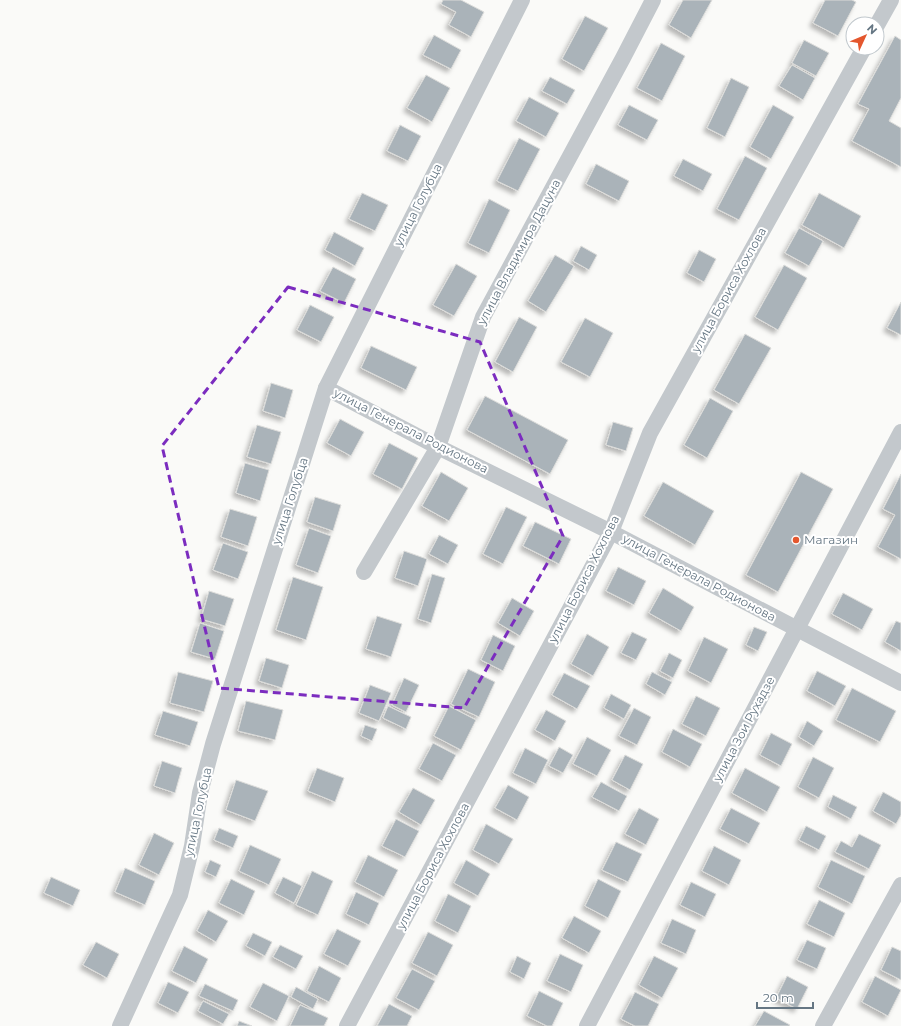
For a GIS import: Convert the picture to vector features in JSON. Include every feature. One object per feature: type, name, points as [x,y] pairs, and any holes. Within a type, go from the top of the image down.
[{"type":"street","name":"улица Голубца","points":[[120,1026],[180,895],[192,846],[200,793],[213,744],[326,388],[522,0]]},
{"type":"street","name":"улица Владимира Дацуна","points":[[364,572],[438,447],[483,317],[653,0]]},
{"type":"street","points":[[882,16],[891,0]]},
{"type":"street","name":"улица Бориса Хохлова","points":[[348,1026],[611,532],[650,433],[860,56]]},
{"type":"street","name":"улица Генерала Родионова","points":[[326,388],[438,447],[611,532],[901,683]]},
{"type":"street","name":"улица Зои Рухадзе","points":[[587,1026],[901,432]]},
{"type":"street","points":[[823,1026],[901,885]]},
{"type":"highlighted area","points":[[288,287],[480,342],[563,536],[464,708],[219,688],[162,446]]},
{"type":"building","points":[[443,0],[461,0],[484,12],[471,37],[449,25],[456,12],[441,4]]},
{"type":"building","points":[[683,0],[712,0],[691,38],[669,25]]},
{"type":"building","points":[[825,0],[852,0],[856,2],[849,16],[845,16],[845,23],[838,36],[813,23]]},
{"type":"building","points":[[585,16],[608,28],[584,71],[562,59]]},
{"type":"building","points":[[434,35],[461,50],[451,69],[423,55]]},
{"type":"building","points":[[895,36],[901,40],[901,98],[889,121],[901,128],[901,167],[852,141],[869,109],[858,104]]},
{"type":"building","points":[[804,40],[829,53],[816,76],[792,63]]},
{"type":"building","points":[[661,43],[685,56],[662,101],[637,88]]},
{"type":"building","points":[[792,65],[815,78],[803,100],[779,86]]},
{"type":"building","points":[[426,75],[450,88],[432,122],[407,108]]},
{"type":"building","points":[[550,77],[575,90],[567,104],[542,91]]},
{"type":"building","points":[[731,78],[749,87],[725,137],[707,128]]},
{"type":"building","points":[[529,97],[559,113],[546,137],[516,121]]},
{"type":"building","points":[[629,105],[658,120],[647,140],[618,125]]},
{"type":"building","points":[[773,105],[794,117],[771,159],[750,147]]},
{"type":"building","points":[[400,125],[421,136],[408,161],[387,151]]},
{"type":"building","points":[[519,138],[540,149],[518,191],[497,181]]},
{"type":"building","points":[[745,156],[767,168],[739,220],[717,209]]},
{"type":"building","points":[[683,159],[712,174],[703,191],[674,176]]},
{"type":"building","points":[[596,164],[629,181],[619,201],[586,184]]},
{"type":"building","points":[[362,193],[388,205],[375,231],[349,219]]},
{"type":"building","points":[[819,193],[861,216],[844,248],[802,225]]},
{"type":"building","points":[[489,199],[510,210],[489,253],[468,243]]},
{"type":"building","points":[[799,228],[823,241],[809,266],[785,253]]},
{"type":"building","points":[[334,232],[364,248],[355,266],[325,250]]},
{"type":"building","points":[[581,246],[597,255],[589,270],[573,261]]},
{"type":"building","points":[[699,250],[716,259],[704,282],[687,273]]},
{"type":"building","points":[[555,255],[574,266],[546,312],[528,301]]},
{"type":"building","points":[[456,264],[477,276],[454,316],[433,305]]},
{"type":"building","points":[[784,265],[807,278],[778,330],[755,317]]},
{"type":"building","points":[[333,267],[356,279],[344,303],[320,291]]},
{"type":"building","points":[[901,302],[901,335],[887,328]]},
{"type":"building","points":[[310,305],[334,317],[321,342],[297,330]]},
{"type":"building","points":[[519,317],[537,327],[513,372],[495,362]]},
{"type":"building","points":[[585,318],[613,333],[590,377],[561,362]]},
{"type":"building","points":[[745,334],[771,348],[739,404],[714,390]]},
{"type":"building","points":[[371,346],[417,367],[406,390],[361,368]]},
{"type":"building","points":[[271,383],[293,390],[285,418],[263,411]]},
{"type":"building","points":[[485,396],[568,440],[550,474],[467,430]]},
{"type":"building","points":[[710,398],[733,411],[707,458],[684,445]]},
{"type":"building","points":[[340,419],[364,432],[351,456],[327,443]]},
{"type":"building","points":[[613,422],[633,428],[626,451],[606,445]]},
{"type":"building","points":[[257,425],[281,432],[271,464],[247,457]]},
{"type":"building","points":[[389,443],[418,458],[402,489],[373,474]]},
{"type":"building","points":[[245,463],[269,470],[260,501],[236,493]]},
{"type":"building","points":[[441,472],[468,488],[449,521],[422,506]]},
{"type":"building","points":[[801,472],[833,489],[778,592],[746,575]]},
{"type":"building","points":[[901,474],[901,559],[878,547],[895,515],[883,509]]},
{"type":"building","points":[[663,482],[714,511],[695,545],[644,516]]},
{"type":"building","points":[[315,497],[341,505],[333,531],[307,522]]},
{"type":"building","points":[[506,507],[527,517],[503,564],[483,554]]},
{"type":"building","points":[[230,509],[257,517],[248,546],[221,537]]},
{"type":"building","points":[[535,522],[571,539],[559,564],[523,546]]},
{"type":"building","points":[[309,528],[331,536],[318,573],[296,565]]},
{"type":"building","points":[[439,535],[458,545],[448,564],[429,554]]},
{"type":"building","points":[[223,543],[248,552],[238,579],[213,570]]},
{"type":"building","points":[[404,551],[427,559],[418,586],[395,578]]},
{"type":"building","points":[[618,567],[646,581],[634,605],[606,591]]},
{"type":"building","points":[[432,574],[445,578],[431,623],[418,619]]},
{"type":"building","points":[[293,577],[323,587],[306,640],[276,630]]},
{"type":"building","points":[[663,588],[694,607],[681,631],[649,613]]},
{"type":"building","points":[[209,591],[234,599],[225,626],[201,619]]},
{"type":"building","points":[[843,593],[873,609],[862,630],[832,614]]},
{"type":"building","points":[[512,598],[534,611],[520,636],[498,623]]},
{"type":"building","points":[[377,616],[402,624],[391,657],[366,649]]},
{"type":"building","points":[[896,621],[901,623],[901,651],[885,642]]},
{"type":"building","points":[[200,623],[224,631],[215,659],[191,652]]},
{"type":"building","points":[[754,627],[767,632],[758,651],[746,645]]},
{"type":"building","points":[[632,632],[647,639],[636,660],[621,653]]},
{"type":"building","points":[[587,634],[609,647],[593,676],[571,664]]},
{"type":"building","points":[[493,635],[515,646],[503,671],[481,660]]},
{"type":"building","points":[[704,637],[728,649],[711,683],[688,671]]},
{"type":"building","points":[[669,653],[682,660],[673,678],[660,671]]},
{"type":"building","points":[[266,658],[289,665],[282,688],[259,681]]},
{"type":"building","points":[[468,669],[495,682],[479,717],[451,704]]},
{"type":"building","points":[[817,671],[846,686],[835,706],[807,691]]},
{"type":"building","points":[[178,672],[213,681],[204,712],[170,703]]},
{"type":"building","points":[[652,672],[672,682],[665,695],[646,684]]},
{"type":"building","points":[[564,673],[590,686],[577,709],[552,695]]},
{"type":"building","points":[[404,678],[419,685],[406,712],[392,705]]},
{"type":"building","points":[[370,685],[391,693],[379,721],[359,713]]},
{"type":"building","points":[[852,688],[896,711],[880,742],[836,720]]},
{"type":"building","points":[[611,694],[631,705],[624,719],[604,708]]},
{"type":"building","points":[[696,696],[720,708],[706,736],[682,724]]},
{"type":"building","points":[[246,701],[283,710],[275,740],[238,731]]},
{"type":"building","points":[[388,706],[411,717],[406,729],[383,718]]},
{"type":"building","points":[[449,706],[476,720],[461,750],[434,736]]},
{"type":"building","points":[[634,708],[651,717],[637,745],[619,736]]},
{"type":"building","points":[[546,710],[566,721],[555,741],[535,730]]},
{"type":"building","points":[[163,711],[198,722],[190,746],[155,735]]},
{"type":"building","points":[[807,721],[823,731],[814,746],[799,737]]},
{"type":"building","points":[[365,725],[377,729],[372,741],[361,736]]},
{"type":"building","points":[[673,729],[702,744],[690,767],[662,752]]},
{"type":"building","points":[[771,733],[792,744],[781,766],[760,755]]},
{"type":"building","points":[[587,737],[611,750],[597,776],[573,764]]},
{"type":"building","points":[[433,743],[456,755],[442,781],[419,769]]},
{"type":"building","points":[[559,747],[573,755],[563,773],[549,766]]},
{"type":"building","points":[[525,748],[548,760],[536,784],[513,773]]},
{"type":"building","points":[[625,755],[643,764],[630,790],[612,780]]},
{"type":"building","points":[[813,757],[834,768],[819,798],[798,787]]},
{"type":"building","points":[[162,761],[182,768],[175,793],[154,786]]},
{"type":"building","points":[[317,768],[344,778],[335,802],[308,791]]},
{"type":"building","points":[[745,768],[780,787],[767,812],[732,793]]},
{"type":"building","points":[[236,780],[268,791],[255,821],[226,810]]},
{"type":"building","points":[[601,782],[627,796],[619,811],[592,797]]},
{"type":"building","points":[[508,785],[529,797],[517,820],[495,808]]},
{"type":"building","points":[[413,788],[435,800],[421,825],[399,812]]},
{"type":"building","points":[[883,792],[901,802],[901,815],[896,824],[873,811]]},
{"type":"building","points":[[833,795],[857,807],[851,819],[828,807]]},
{"type":"building","points":[[639,808],[659,819],[646,845],[625,834]]},
{"type":"building","points":[[731,808],[760,823],[749,844],[720,829]]},
{"type":"building","points":[[396,819],[419,831],[405,857],[382,846]]},
{"type":"building","points":[[486,824],[513,839],[499,864],[473,850]]},
{"type":"building","points":[[806,826],[826,836],[819,850],[799,840]]},
{"type":"building","points":[[219,828],[238,836],[233,848],[214,840]]},
{"type":"building","points":[[154,833],[174,843],[159,875],[139,865]]},
{"type":"building","points":[[859,834],[881,845],[869,869],[835,852],[841,841],[852,847]]},
{"type":"building","points":[[616,842],[642,854],[628,882],[602,870]]},
{"type":"building","points":[[250,845],[281,859],[269,885],[239,871]]},
{"type":"building","points":[[714,846],[741,860],[729,885],[702,871]]},
{"type":"building","points":[[368,855],[398,870],[384,897],[355,882]]},
{"type":"building","points":[[210,860],[221,865],[216,877],[205,872]]},
{"type":"building","points":[[466,860],[490,874],[478,896],[454,883]]},
{"type":"building","points":[[831,860],[865,876],[852,904],[818,887]]},
{"type":"building","points":[[125,868],[155,881],[145,905],[115,892]]},
{"type":"building","points":[[312,871],[333,881],[318,915],[296,905]]},
{"type":"building","points":[[51,877],[80,890],[73,906],[44,893]]},
{"type":"building","points":[[283,877],[302,886],[294,903],[275,893]]},
{"type":"building","points":[[231,879],[255,891],[244,915],[219,903]]},
{"type":"building","points":[[598,879],[621,891],[608,918],[585,906]]},
{"type":"building","points":[[691,882],[716,894],[705,917],[680,905]]},
{"type":"building","points":[[356,892],[379,903],[369,925],[346,914]]},
{"type":"building","points":[[448,894],[471,906],[458,933],[435,921]]},
{"type":"building","points":[[819,900],[845,913],[834,937],[807,924]]},
{"type":"building","points":[[208,910],[228,921],[216,942],[197,931]]},
{"type":"building","points":[[574,916],[601,931],[589,953],[562,938]]},
{"type":"building","points":[[672,919],[696,930],[686,954],[661,943]]},
{"type":"building","points":[[337,929],[361,941],[348,966],[324,954]]},
{"type":"building","points":[[428,932],[453,945],[437,976],[412,963]]},
{"type":"building","points":[[253,933],[272,942],[265,956],[246,946]]},
{"type":"building","points":[[807,940],[826,948],[817,969],[797,960]]},
{"type":"building","points":[[96,942],[119,954],[107,978],[83,965]]},
{"type":"building","points":[[280,945],[303,956],[296,969],[273,957]]},
{"type":"building","points":[[184,946],[208,959],[196,983],[172,971]]},
{"type":"building","points":[[892,947],[901,951],[901,980],[881,970]]},
{"type":"building","points":[[560,954],[583,965],[571,992],[547,981]]},
{"type":"building","points":[[517,956],[531,963],[524,979],[510,972]]},
{"type":"building","points":[[654,956],[678,968],[662,998],[639,985]]},
{"type":"building","points":[[319,966],[341,978],[329,1002],[307,991]]},
{"type":"building","points":[[412,969],[435,981],[419,1010],[396,998]]},
{"type":"building","points":[[787,976],[808,987],[797,1009],[776,998]]},
{"type":"building","points":[[875,976],[901,990],[888,1016],[862,1002]]},
{"type":"building","points":[[168,982],[189,992],[178,1013],[158,1003]]},
{"type":"building","points":[[263,983],[289,996],[277,1021],[250,1007]]},
{"type":"building","points":[[205,984],[238,1000],[233,1011],[199,996]]},
{"type":"building","points":[[296,987],[318,999],[313,1009],[291,997]]},
{"type":"building","points":[[539,991],[563,1003],[552,1026],[547,1026],[527,1016]]},
{"type":"building","points":[[635,992],[659,1004],[648,1026],[635,1026],[621,1019]]},
{"type":"building","points":[[203,1001],[229,1014],[223,1024],[198,1011]]},
{"type":"building","points":[[389,1004],[412,1016],[407,1026],[377,1026]]},
{"type":"building","points":[[300,1005],[328,1018],[324,1026],[290,1026]]},
{"type":"building","points":[[764,1011],[790,1025],[755,1026]]},
{"type":"building","points":[[239,1021],[252,1026],[237,1026]]},
{"type":"place","name":"Магазин","points":[[796,540]]}]
